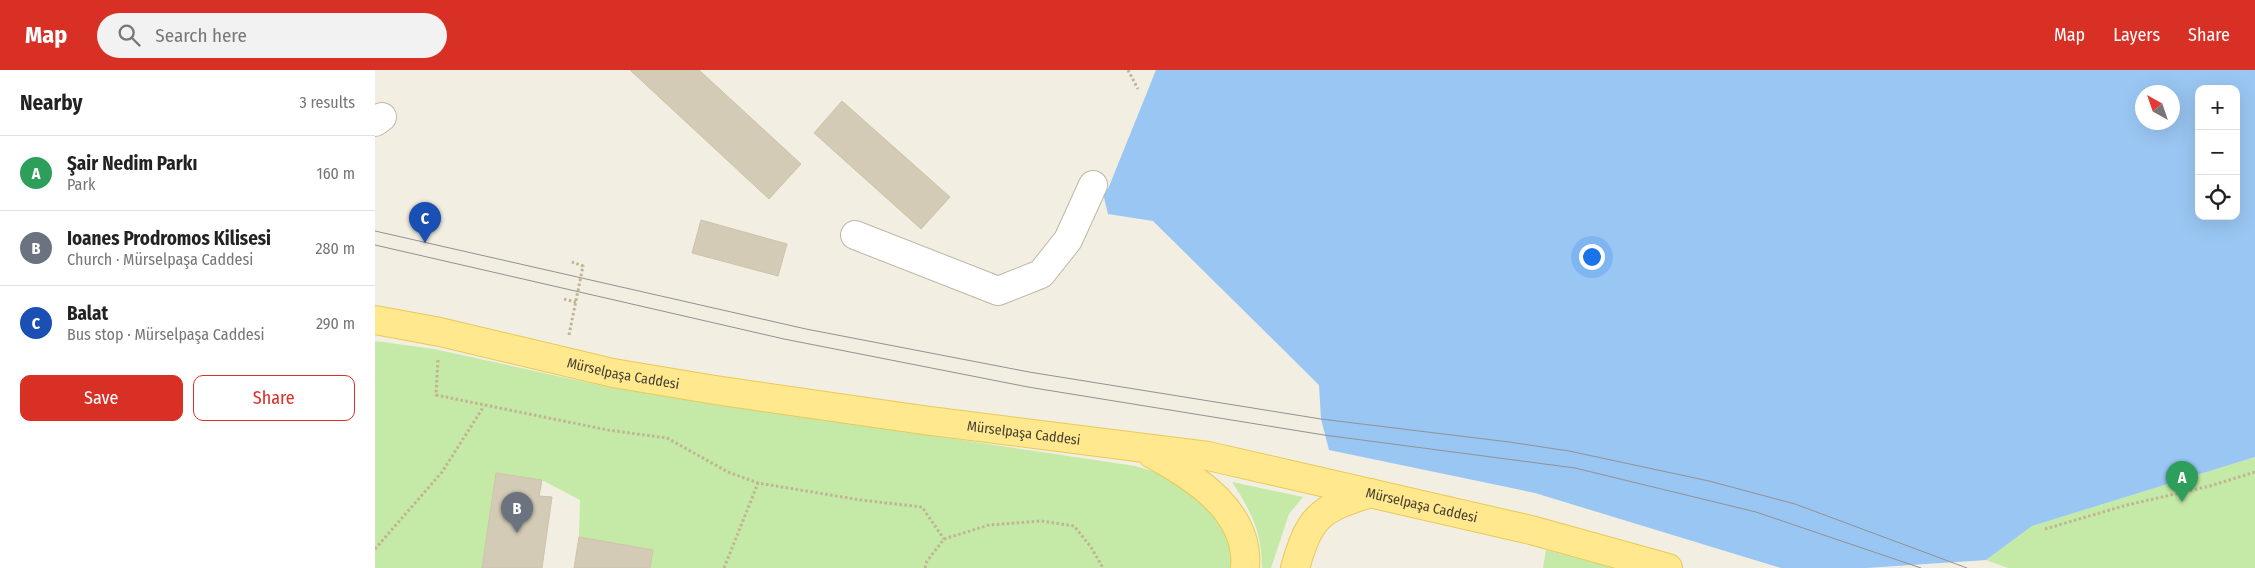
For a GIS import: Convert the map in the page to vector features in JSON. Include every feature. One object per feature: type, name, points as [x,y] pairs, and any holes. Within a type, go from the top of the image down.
[{"type":"main road","name":"Mürselpaşa Caddesi","points":[[375,320],[440,332],[613,373],[715,390],[1208,456],[1531,530],[1668,568]]},
{"type":"main road","points":[[375,325],[405,326]]},
{"type":"main road","points":[[1143,448],[1179,468],[1200,484],[1229,512],[1241,537],[1245,568]]},
{"type":"main road","points":[[1295,568],[1304,536],[1322,513],[1340,503],[1372,493]]},
{"type":"lane","points":[[855,236],[998,291],[1041,274],[1068,240],[1093,185]]},
{"type":"path","points":[[1128,70],[1138,89]]},
{"type":"path","points":[[563,360],[583,266],[572,262]]},
{"type":"path","points":[[564,299],[576,302]]},
{"type":"path","points":[[440,332],[436,395],[484,406],[667,438],[727,472],[758,483],[861,500],[923,507],[944,539]]},
{"type":"path","points":[[375,549],[442,472],[484,406]]},
{"type":"path","points":[[2045,529],[2127,504],[2210,486],[2255,472]]},
{"type":"path","points":[[724,568],[758,483]]},
{"type":"path","points":[[925,568],[927,561],[944,539],[989,525],[1041,521],[1074,526],[1091,547],[1103,568]]},
{"type":"green space","points":[[375,341],[434,349],[608,387],[1135,466],[1174,478],[1210,506],[1232,536],[1236,568],[650,568],[653,550],[579,537],[580,500],[542,480],[496,473],[482,568],[375,568]]},
{"type":"green space","points":[[2255,457],[2255,568],[2008,568],[1986,560],[2032,526]]},
{"type":"green space","points":[[1232,482],[1303,497],[1289,514],[1271,568],[1262,568],[1258,533],[1250,512]]},
{"type":"green space","points":[[1546,550],[1614,568],[1543,568]]},
{"type":"water","points":[[1156,70],[2255,70],[2255,457],[2032,526],[1986,560],[1866,568],[1781,568],[1535,493],[1329,450],[1321,419],[1319,385],[1153,221],[1108,214],[1101,185],[1108,189]]},
{"type":"building","points":[[630,70],[699,70],[801,164],[769,199]]},
{"type":"building","points":[[842,101],[950,197],[921,229],[814,133]]},
{"type":"building","points":[[701,220],[787,244],[778,276],[692,253]]},
{"type":"building","points":[[496,473],[542,480],[539,496],[552,497],[542,568],[482,568]]},
{"type":"building","points":[[579,537],[653,550],[650,568],[574,568]]},
{"type":"tram line","points":[[375,231],[806,329],[1029,372],[1321,419],[1569,451],[1709,481],[1795,504],[1967,568]]},
{"type":"tram line","points":[[375,245],[784,339],[1028,387],[1324,435],[1575,468],[1756,512],[1921,568]]},
{"type":"place","name":"Balat","points":[[425,243]]},
{"type":"place","name":"Şair Nedim Parkı","points":[[2182,502]]},
{"type":"place","name":"Ioanes Prodromos Kilisesi","points":[[517,533]]}]
